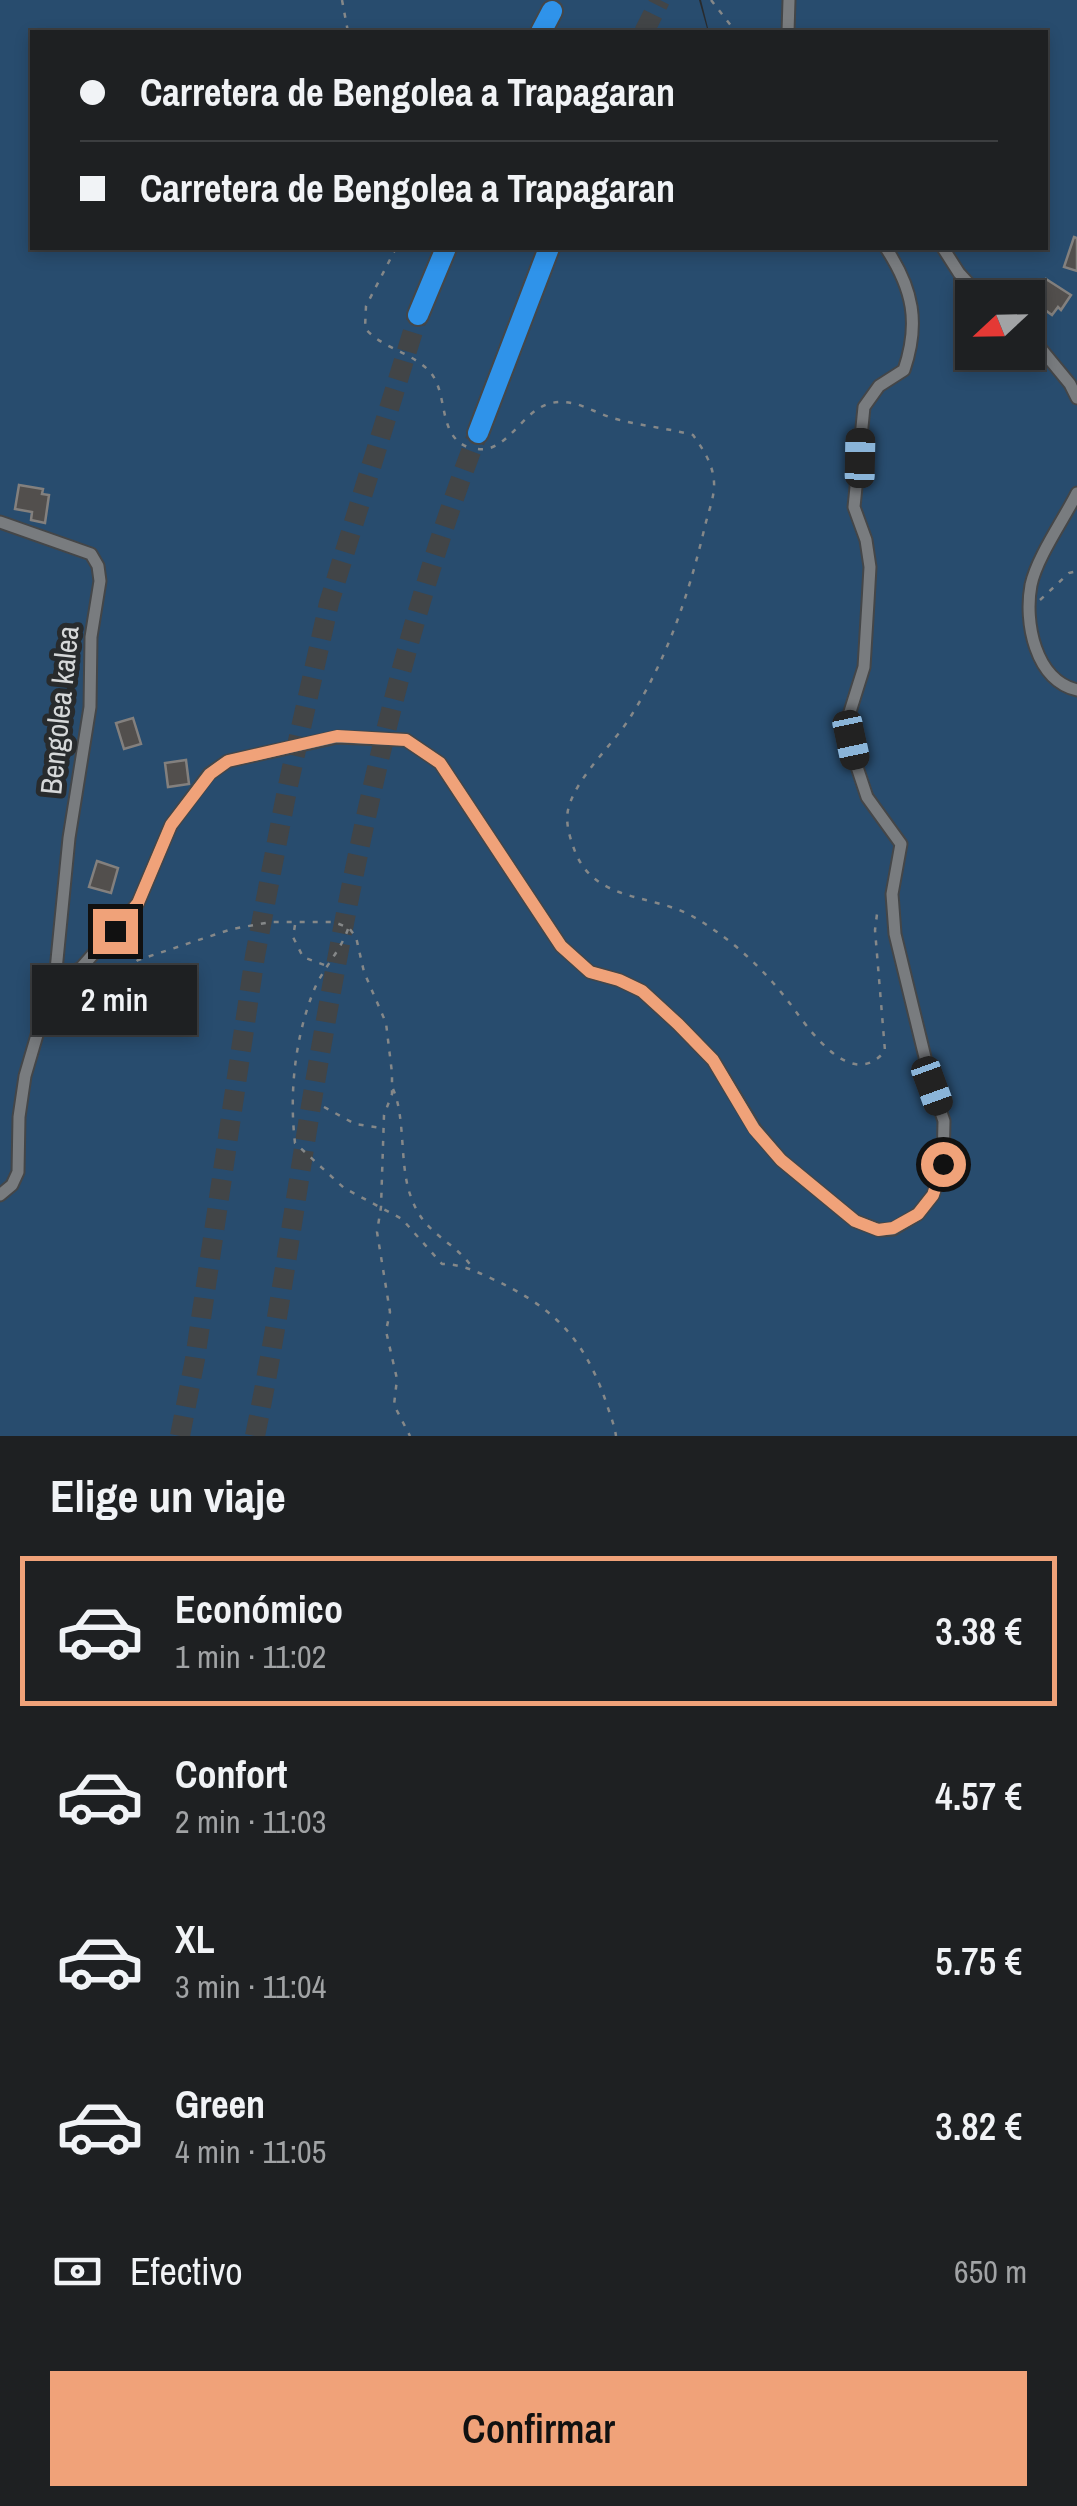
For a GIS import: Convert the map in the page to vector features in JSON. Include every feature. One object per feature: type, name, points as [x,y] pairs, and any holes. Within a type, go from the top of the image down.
[{"type":"highway","points":[[543,30],[552,11]]},
{"type":"highway","points":[[418,314],[445,250]]},
{"type":"highway","points":[[478,432],[548,250]]},
{"type":"street","points":[[788,30],[789,0]]},
{"type":"street","points":[[0,1195],[12,1185],[18,1172],[25,1076],[56,970],[72,972],[82,968],[138,903],[171,825],[210,774],[228,761],[337,736],[406,740],[440,763],[561,946],[590,972],[642,991],[713,1060],[754,1129],[781,1160],[855,1221],[878,1230],[893,1228],[918,1214],[933,1195],[943,1164],[944,1121],[895,934],[896,862],[901,844],[867,797],[857,767],[850,714],[864,667],[870,567],[866,540],[854,507],[864,407],[879,386],[904,370],[915,320],[902,272],[887,250]]},
{"type":"street","points":[[944,250],[965,280]]},
{"type":"street","points":[[1045,354],[1077,398]]},
{"type":"street","points":[[1077,493],[1032,582],[1030,606],[1038,656],[1049,674],[1066,688],[1077,690]]},
{"type":"street","name":"Bengolea kalea","points":[[0,522],[92,554],[100,581],[92,637],[90,707],[69,838],[56,970]]},
{"type":"path","points":[[342,0],[348,30]]},
{"type":"path","points":[[711,0],[734,30]]},
{"type":"path","points":[[395,250],[366,306],[366,328],[374,338],[431,374],[452,436],[464,447],[486,450],[502,442],[545,404],[562,401],[616,419],[693,434],[709,458],[715,484],[696,563],[668,651],[630,718],[568,808],[567,827],[588,875],[610,890],[689,914],[726,939],[768,976],[817,1038],[852,1064],[866,1064],[885,1051],[875,930],[877,914],[893,910]]},
{"type":"path","points":[[1030,606],[1049,594],[1069,573],[1077,571]]},
{"type":"path","points":[[56,970],[66,990],[64,1003],[68,1015],[76,1023],[86,1020],[125,970],[147,956],[232,929],[271,922],[334,922],[349,928],[356,937],[364,972],[386,1023],[392,1087],[384,1128],[381,1207],[376,1232],[390,1312],[386,1332],[397,1379],[394,1405],[410,1436]]},
{"type":"path","points":[[297,922],[293,937],[303,957],[329,966]]},
{"type":"path","points":[[349,928],[341,949],[314,992],[299,1039],[291,1102],[295,1143],[344,1188],[402,1219],[442,1264],[474,1270],[511,1286],[551,1314],[572,1334],[597,1375],[616,1436]]},
{"type":"path","points":[[392,1087],[399,1103],[409,1194],[424,1225],[450,1248],[461,1252],[474,1270]]},
{"type":"path","points":[[324,1106],[355,1124],[384,1128]]},
{"type":"shaded area","points":[[0,0],[699,0],[707,30],[30,30],[30,250],[1048,250],[1048,30],[708,30],[701,0],[1077,0],[1077,1436],[0,1436]]},
{"type":"building","points":[[1074,237],[1077,238],[1077,271],[1064,267]]},
{"type":"building","points":[[1045,280],[1071,295],[1061,310],[1058,307],[1052,315],[1045,310]]},
{"type":"building","points":[[19,485],[43,489],[42,494],[49,495],[45,523],[31,520],[32,512],[15,509]]},
{"type":"building","points":[[133,718],[141,744],[124,749],[116,723]]},
{"type":"building","points":[[186,760],[189,784],[168,787],[165,763]]},
{"type":"building","points":[[97,861],[118,868],[111,893],[89,887]]},
{"type":"tunnel","points":[[645,30],[660,0]]},
{"type":"tunnel","points":[[180,1436],[255,956],[287,790],[329,603],[418,315]]},
{"type":"tunnel","points":[[255,1436],[327,1016],[378,762],[423,595],[478,433]]},
{"type":"route","points":[[115,931],[138,903],[171,825],[210,774],[228,761],[337,736],[406,740],[440,763],[561,946],[590,972],[642,991],[678,1024],[713,1060],[754,1129],[781,1160],[855,1221],[878,1230],[893,1228],[918,1214],[933,1195],[943,1164]]}]
